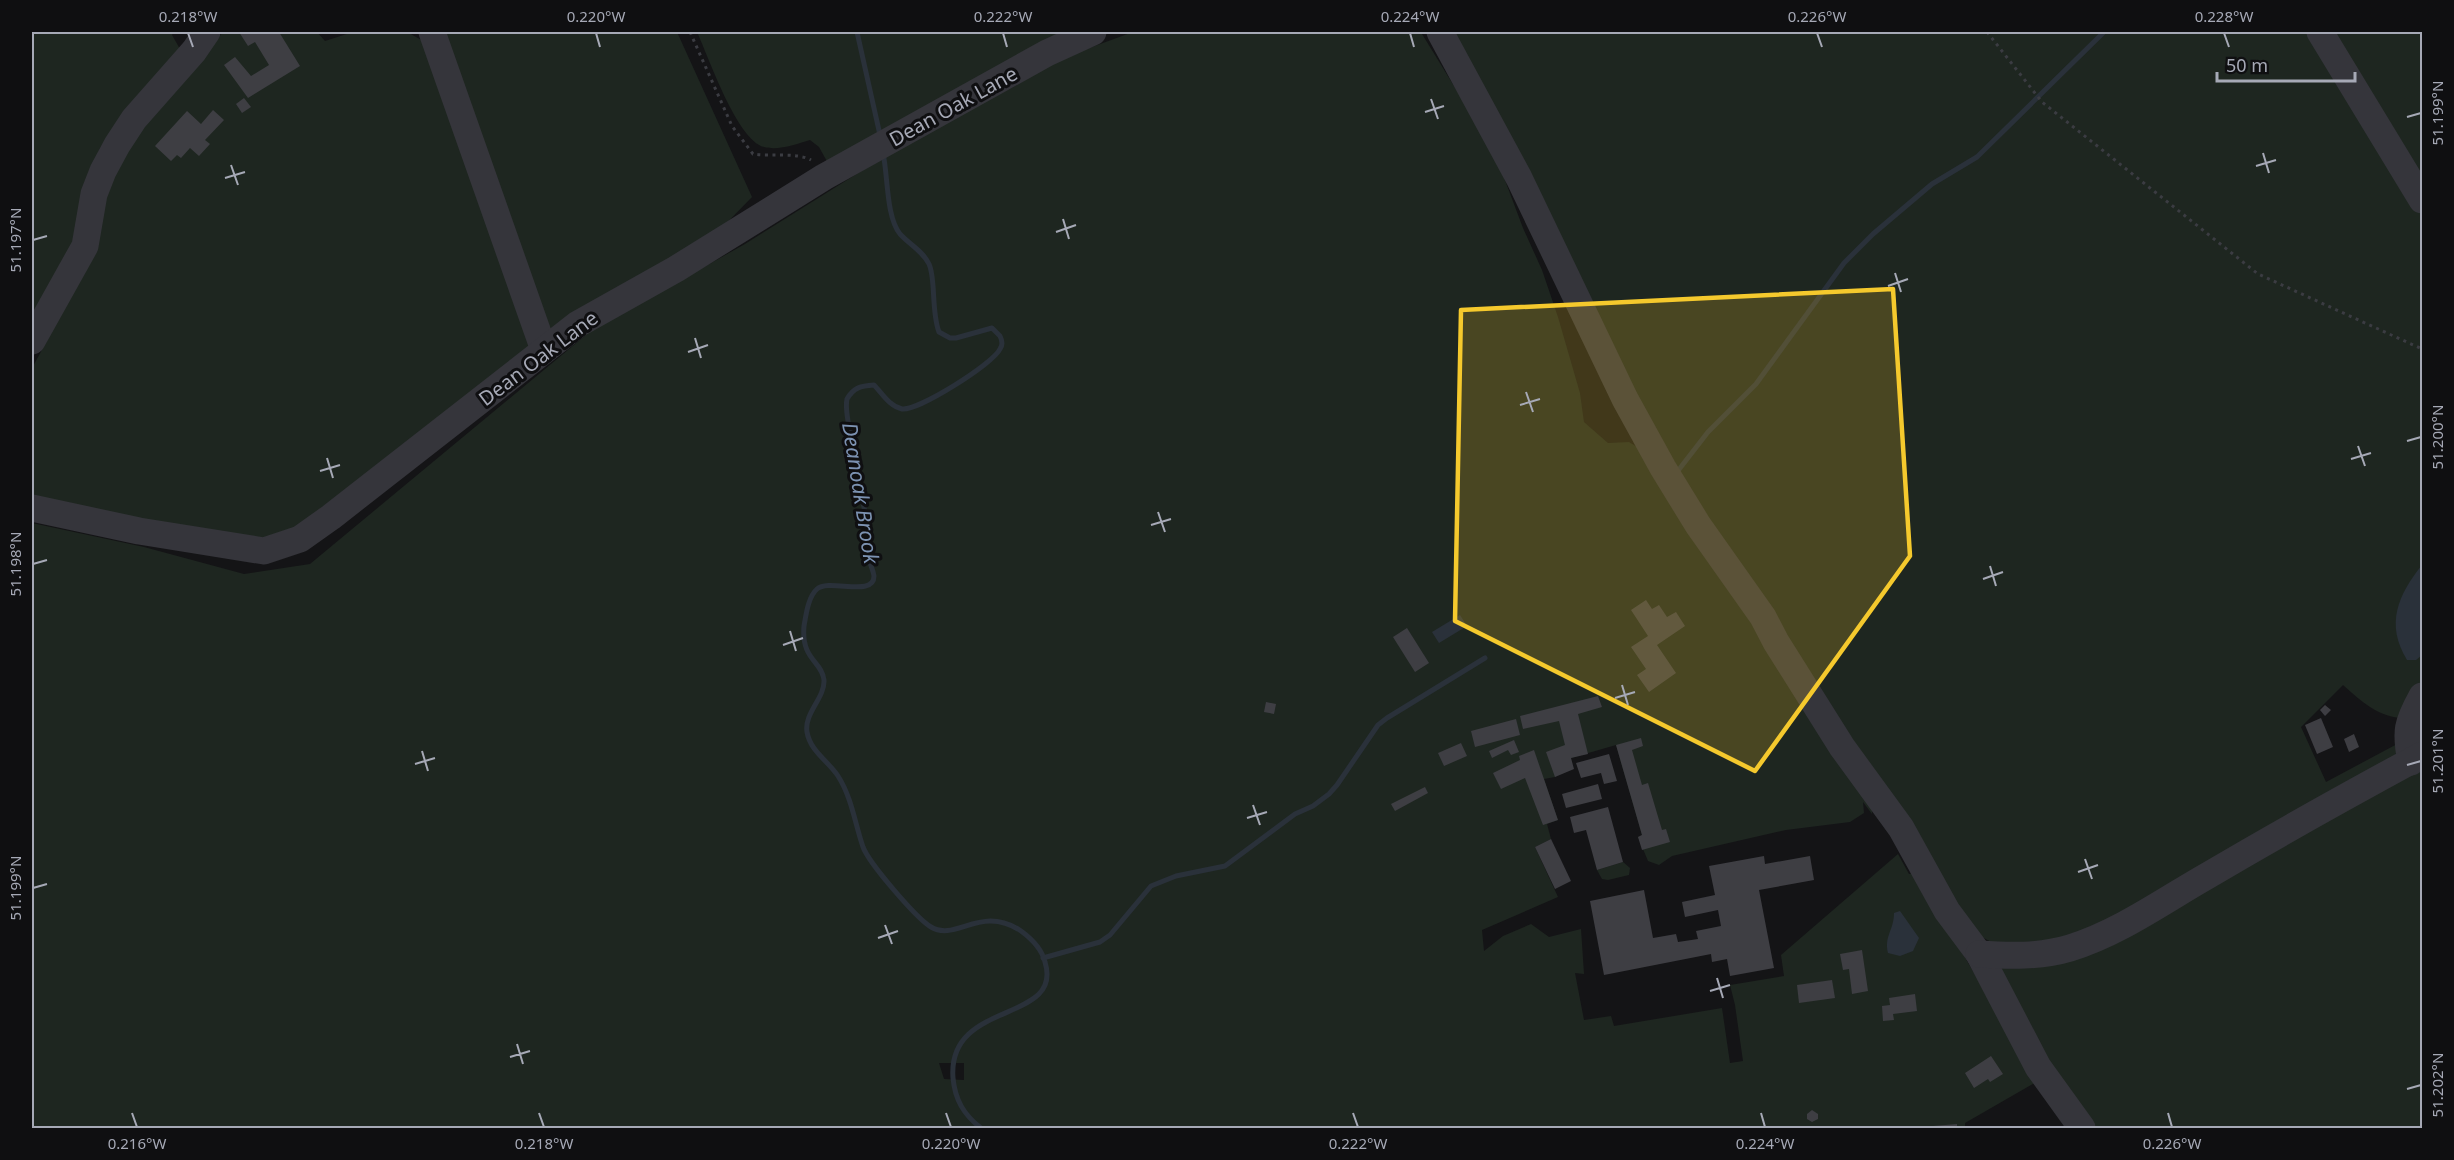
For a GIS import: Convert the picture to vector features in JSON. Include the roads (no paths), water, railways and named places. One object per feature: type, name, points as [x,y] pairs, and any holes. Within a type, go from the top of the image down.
[{"type":"street","points":[[32,341],[85,246],[94,194],[117,145],[134,119],[194,51],[207,32]]},
{"type":"street","points":[[432,32],[544,350]]},
{"type":"street","name":"Dean Oak Lane","points":[[32,508],[139,531],[264,551],[300,539],[331,518],[578,324],[676,268],[824,177],[1047,54],[1093,32]]},
{"type":"street","points":[[1440,32],[1519,178],[1625,399],[1663,468],[1698,525],[1763,617],[1776,642],[1842,747],[1901,828],[1947,911],[1979,954],[2038,1067],[2082,1128]]},
{"type":"street","points":[[2320,32],[2422,200]]},
{"type":"street","points":[[1979,954],[2008,956],[2040,954],[2069,948],[2104,935],[2280,833],[2417,758],[2406,735],[2412,714],[2422,696]]},
{"type":"waterway","name":"Deanoak Brook","points":[[857,32],[880,135]]},
{"type":"waterway","points":[[1677,472],[1708,432],[1756,384],[1844,263],[1873,234],[1932,184],[1977,157],[2104,32]]},
{"type":"waterway","name":"Deanoak Brook","points":[[883,153],[895,227],[923,255],[931,270],[939,332],[950,338],[956,338],[992,328],[1000,336],[1002,344],[994,356],[970,375],[938,395],[911,408],[902,409],[893,405],[874,385],[858,388],[847,399],[846,410],[867,523],[869,559],[874,576],[872,582],[867,586],[823,586],[817,589],[811,597],[804,626],[804,637],[808,653],[820,668],[824,680],[821,693],[809,718],[807,732],[812,745],[843,784],[867,855],[904,902],[924,922],[940,930],[950,930],[982,922],[994,921],[1007,924],[1029,938],[1044,958],[1046,982],[1038,995],[1023,1005],[984,1023],[968,1035],[956,1053],[953,1078],[958,1100],[965,1112],[981,1128]]},
{"type":"waterway","points":[[1043,958],[1100,942],[1110,935],[1151,886],[1176,876],[1225,866],[1295,814],[1313,806],[1329,794],[1378,725],[1485,658]]}]
